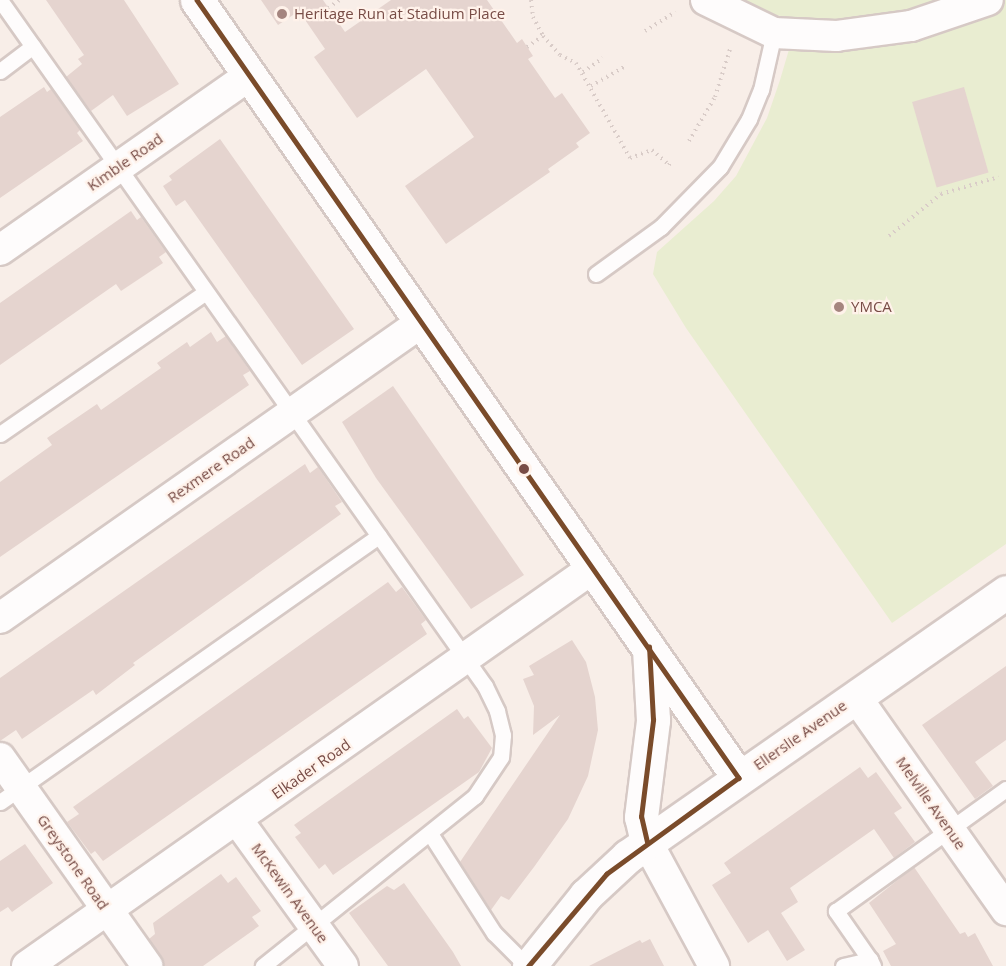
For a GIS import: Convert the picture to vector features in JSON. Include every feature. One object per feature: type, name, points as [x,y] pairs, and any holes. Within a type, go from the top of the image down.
[{"type":"street","points":[[197,0],[739,778]]},
{"type":"street","points":[[706,0],[774,33],[836,36],[912,26],[988,0]]},
{"type":"street","name":"Kimble Road","points":[[0,250],[250,75]]},
{"type":"street","name":"Rexmere Road","points":[[0,618],[422,322]]},
{"type":"street","name":"Elkader Road","points":[[27,966],[238,821],[593,568]]},
{"type":"street","name":"Ellerslie Avenue","points":[[528,966],[586,895],[647,842],[1006,592]]},
{"type":"street","points":[[649,647],[653,720],[641,817],[647,842],[714,966]]},
{"type":"street","name":"Melville Avenue","points":[[856,697],[1006,910]]},
{"type":"street","name":"Greystone Road","points":[[0,758],[11,795],[107,910],[147,966]]},
{"type":"street","name":"McKewin Avenue","points":[[238,821],[343,966]]},
{"type":"lane","points":[[0,0],[466,660],[497,711],[502,735],[501,757],[475,796],[431,835],[315,928],[263,966]]},
{"type":"lane","points":[[596,274],[661,227],[720,167],[749,119],[761,90],[774,33]]},
{"type":"lane","points":[[0,71],[33,46]]},
{"type":"lane","points":[[0,434],[206,292]]},
{"type":"lane","points":[[11,795],[379,536]]},
{"type":"lane","points":[[843,966],[872,963],[836,911],[1006,789]]},
{"type":"lane","points":[[431,835],[494,933],[528,966]]},
{"type":"path","points":[[313,18],[340,0]]},
{"type":"path","points":[[531,0],[533,17],[543,36],[583,72],[630,158],[652,150],[669,165],[671,161]]},
{"type":"path","points":[[645,31],[676,12]]},
{"type":"path","points":[[527,47],[543,36]]},
{"type":"path","points":[[688,141],[715,97],[731,46]]},
{"type":"path","points":[[583,72],[603,58]]},
{"type":"path","points":[[591,86],[624,67]]},
{"type":"path","points":[[889,236],[941,194],[999,177]]},
{"type":"green space","name":"YMCA","points":[[735,0],[1006,0],[1006,544],[892,623],[686,328],[653,274],[657,252],[714,201],[736,176],[767,118],[780,80],[798,19],[775,15]]},
{"type":"building","points":[[46,0],[124,0],[179,84],[127,116],[113,95],[91,111],[66,77],[82,64],[78,59],[84,55]]},
{"type":"building","points":[[261,0],[323,0],[345,32],[391,0],[487,0],[517,43],[522,39],[533,56],[528,59],[555,98],[562,93],[590,133],[576,143],[579,147],[548,169],[550,172],[446,244],[405,186],[474,137],[426,69],[357,118],[314,57],[325,49],[299,11],[278,25]]},
{"type":"building","points":[[44,87],[47,92],[51,89],[80,130],[77,133],[83,141],[0,198],[0,117]]},
{"type":"building","points":[[964,87],[989,173],[937,187],[912,102]]},
{"type":"building","points":[[220,139],[354,329],[302,365],[185,200],[176,206],[163,186],[172,180],[169,176]]},
{"type":"building","points":[[131,211],[137,220],[141,217],[166,252],[159,257],[163,263],[121,291],[116,284],[0,365],[0,303]]},
{"type":"building","points":[[211,332],[217,342],[226,336],[250,371],[243,375],[249,385],[0,557],[0,482],[52,445],[47,438],[97,404],[101,410],[161,368],[157,363],[187,342],[190,347]]},
{"type":"building","points":[[393,386],[524,575],[471,609],[376,478],[342,422]]},
{"type":"building","points":[[305,464],[310,473],[318,467],[342,502],[335,506],[341,514],[133,663],[135,665],[96,695],[93,690],[22,739],[16,730],[0,741],[0,678]]},
{"type":"building","points":[[388,582],[396,592],[402,587],[426,620],[421,624],[427,634],[103,861],[95,851],[91,854],[67,822],[79,814],[73,807]]},
{"type":"building","points":[[572,640],[586,662],[595,697],[598,730],[588,776],[568,819],[534,867],[509,900],[501,896],[491,910],[460,862],[560,715],[533,735],[534,706],[523,679],[534,675],[529,666]]},
{"type":"building","points":[[1006,666],[1006,740],[975,762],[993,786],[975,799],[922,725]]},
{"type":"building","points":[[457,709],[464,719],[468,716],[492,748],[479,772],[333,875],[325,864],[319,869],[295,837],[301,833],[294,825]]},
{"type":"building","points":[[860,767],[868,778],[876,772],[902,808],[894,813],[915,842],[894,858],[874,829],[790,888],[798,902],[781,913],[805,950],[787,961],[768,930],[748,943],[712,885],[731,873],[724,863]]},
{"type":"building","points":[[25,844],[53,883],[12,912],[8,907],[0,912],[0,861]]},
{"type":"building","points":[[914,867],[960,934],[965,932],[968,937],[975,933],[993,966],[891,966],[883,951],[896,944],[869,903]]},
{"type":"building","points":[[221,874],[228,883],[236,877],[261,911],[252,917],[259,926],[203,966],[164,966],[149,939],[155,934],[153,923]]},
{"type":"building","points":[[404,883],[461,966],[388,966],[349,913],[387,886],[394,890]]},
{"type":"building","points":[[650,939],[664,966],[589,966],[640,940],[642,943]]},
{"type":"transit line","points":[[197,0],[739,778],[607,874],[529,966]]},
{"type":"transit line","points":[[647,842],[641,817],[653,720],[649,647]]},
{"type":"place","name":"Heritage Run at Stadium Place","points":[[282,14]]},
{"type":"place","name":"YMCA","points":[[839,307]]}]
